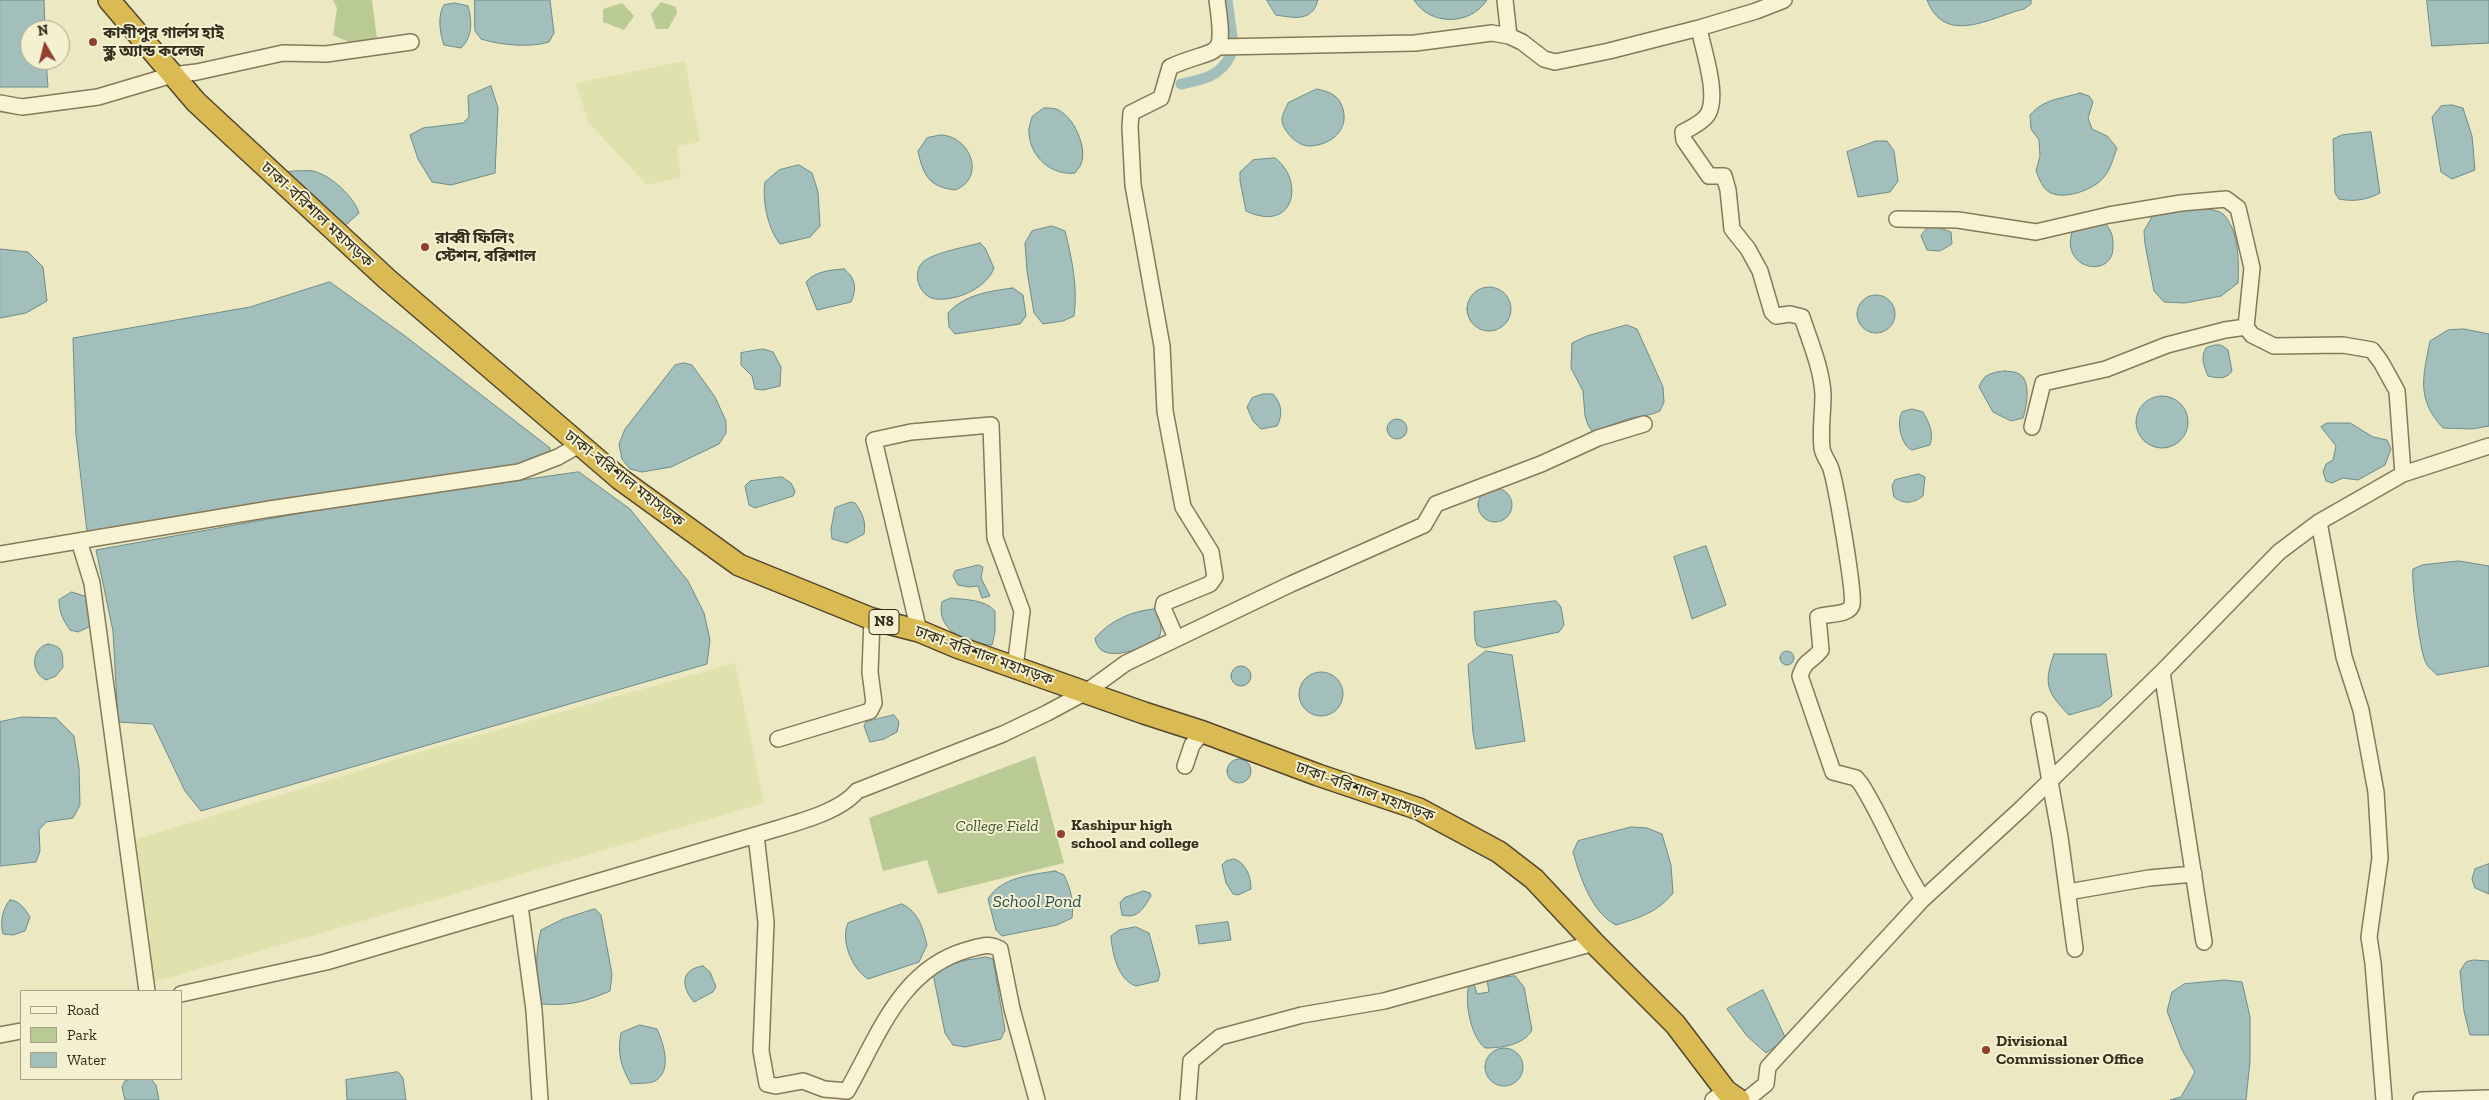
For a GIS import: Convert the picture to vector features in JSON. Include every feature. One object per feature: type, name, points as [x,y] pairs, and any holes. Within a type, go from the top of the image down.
[{"type":"highway","name":"ঢাকা-বরিশাল মহাসড়ক","points":[[110,0],[196,102],[387,279],[620,480],[739,564],[872,619],[919,631],[1015,668],[1203,732],[1318,776],[1419,810],[1491,848],[1534,879],[1594,943],[1676,1024],[1726,1097]]},
{"type":"street","points":[[1176,638],[1164,608],[1164,603],[1210,584],[1215,577],[1211,552],[1183,508],[1165,411],[1162,346],[1133,185],[1130,127],[1131,113],[1161,98],[1170,66],[1211,54],[1219,47],[1221,36],[1217,0]]},
{"type":"street","points":[[1505,0],[1509,36]]},
{"type":"street","points":[[1219,47],[1289,44],[1369,45],[1415,43],[1492,33],[1509,36],[1522,42],[1544,59],[1555,62],[1608,52],[1699,28],[1756,11],[1784,0]]},
{"type":"street","points":[[1699,28],[1712,92],[1712,103],[1708,115],[1683,132],[1684,140],[1709,176],[1724,176],[1728,190],[1732,229],[1748,249],[1760,271],[1772,312],[1776,316],[1790,314],[1802,317],[1823,394],[1821,422],[1823,450],[1831,470],[1850,575],[1852,605],[1843,612],[1826,613],[1818,617],[1821,650],[1817,656],[1807,660],[1800,676],[1833,772],[1856,778],[1861,784],[1890,834],[1908,876],[1923,899]]},
{"type":"street","points":[[0,104],[22,107],[98,97],[172,75],[197,72],[283,53],[326,54],[410,42]]},
{"type":"street","points":[[1897,219],[1958,220],[2036,232],[2144,208],[2226,199],[2238,208],[2252,268],[2246,327],[2252,335],[2274,346],[2343,345],[2372,350],[2397,391],[2403,474]]},
{"type":"street","points":[[2032,427],[2043,383],[2106,369],[2167,345],[2192,338],[2246,327]]},
{"type":"street","points":[[182,994],[326,962],[756,836],[825,812],[849,800],[857,791],[1003,734],[1086,692],[1126,663],[1176,638],[1379,543],[1424,525],[1436,504],[1541,464],[1598,438],[1644,424]]},
{"type":"street","points":[[919,631],[874,440],[911,432],[991,425],[995,538],[1022,611],[1015,668]]},
{"type":"street","points":[[0,554],[270,509],[519,472],[558,457],[579,445]]},
{"type":"street","points":[[1746,1100],[1766,1084],[1768,1067],[1923,899],[2049,782],[2162,672],[2279,552],[2319,522],[2403,474],[2489,446]]},
{"type":"street","points":[[2319,522],[2344,657],[2362,710],[2376,792],[2380,858],[2368,937],[2373,963],[2384,1100]]},
{"type":"street","points":[[79,541],[92,583],[147,990]]},
{"type":"street","points":[[778,739],[870,711],[874,703],[870,672],[872,619]]},
{"type":"street","points":[[2162,672],[2204,942]]},
{"type":"street","points":[[2039,720],[2068,892],[2075,949]]},
{"type":"street","points":[[1185,766],[1192,745],[1203,732]]},
{"type":"street","points":[[756,836],[766,922],[760,1051],[767,1084],[776,1086],[803,1081],[824,1089],[846,1092],[895,1002],[933,964],[952,954],[986,944],[1000,949],[1012,1010],[1037,1100]]},
{"type":"street","points":[[2068,892],[2149,878],[2194,874]]},
{"type":"street","points":[[520,906],[534,1010],[540,1100]]},
{"type":"street","points":[[1188,1100],[1191,1061],[1220,1037],[1302,1016],[1384,1001],[1594,943]]},
{"type":"street","points":[[0,1035],[20,1031]]},
{"type":"street","points":[[2421,1100],[2489,1098]]},
{"type":"green space","points":[[333,0],[372,0],[377,39],[367,50],[333,35],[337,8]]},
{"type":"green space","points":[[661,2],[676,7],[677,13],[668,29],[656,29],[651,14]]},
{"type":"green space","points":[[622,3],[634,16],[624,30],[603,22],[603,9]]},
{"type":"green space","points":[[685,61],[700,142],[677,146],[681,177],[647,185],[588,122],[576,83]]},
{"type":"green space","points":[[735,663],[764,803],[154,982],[131,841],[433,748]]},
{"type":"green space","name":"College Field","points":[[1035,756],[1064,863],[938,894],[927,860],[883,871],[869,818]]},
{"type":"water","points":[[0,0],[44,0],[45,20],[20,20],[20,70],[47,70],[48,87],[0,87]]},
{"type":"water","points":[[475,0],[550,0],[554,33],[549,42],[533,45],[497,43],[481,39],[475,31]]},
{"type":"water","points":[[1267,0],[1318,0],[1312,12],[1302,17],[1290,17],[1276,15]]},
{"type":"water","points":[[1414,0],[1487,0],[1480,9],[1471,15],[1450,20],[1430,15],[1421,9]]},
{"type":"water","points":[[1927,0],[2031,0],[2031,4],[2024,9],[1984,22],[1957,26],[1945,22],[1935,14]]},
{"type":"water","points":[[2427,0],[2489,0],[2489,43],[2432,46]]},
{"type":"water","points":[[455,3],[468,6],[470,17],[470,34],[461,48],[444,45],[440,30],[440,14],[444,5]]},
{"type":"water","points":[[491,86],[498,108],[495,173],[451,185],[432,182],[418,159],[410,135],[423,128],[463,123],[469,117],[468,96]]},
{"type":"water","points":[[1317,89],[1330,93],[1339,100],[1343,109],[1343,124],[1337,135],[1325,143],[1305,146],[1291,137],[1284,128],[1282,118],[1288,103]]},
{"type":"water","points":[[2080,93],[2089,96],[2093,102],[2088,118],[2092,129],[2107,136],[2117,148],[2112,163],[2104,177],[2094,186],[2072,194],[2057,195],[2046,189],[2036,171],[2040,156],[2039,140],[2031,129],[2030,115],[2047,103]]},
{"type":"water","points":[[2452,105],[2463,108],[2472,136],[2475,170],[2452,179],[2441,172],[2432,117],[2441,106]]},
{"type":"water","points":[[1044,108],[1062,112],[1078,132],[1083,157],[1081,165],[1075,173],[1066,173],[1051,168],[1033,150],[1029,133],[1032,117]]},
{"type":"water","points":[[2371,132],[2380,193],[2360,200],[2339,199],[2335,193],[2333,139],[2342,135]]},
{"type":"water","points":[[940,135],[951,137],[960,142],[971,158],[970,176],[965,184],[955,190],[933,183],[922,167],[918,151],[927,138]]},
{"type":"water","points":[[1876,141],[1887,141],[1894,151],[1898,181],[1890,192],[1858,197],[1847,152]]},
{"type":"water","points":[[1275,158],[1284,168],[1290,179],[1292,191],[1290,201],[1285,210],[1275,216],[1263,216],[1246,211],[1240,172],[1253,160]]},
{"type":"water","points":[[799,165],[812,173],[818,192],[820,226],[810,237],[780,244],[769,223],[764,198],[765,182],[779,170]]},
{"type":"water","points":[[313,171],[327,177],[347,194],[359,213],[347,224],[335,228],[287,172]]},
{"type":"water","points":[[2203,208],[2221,212],[2230,223],[2236,239],[2238,283],[2221,296],[2185,303],[2164,302],[2154,291],[2144,231],[2153,215]]},
{"type":"water","points":[[2105,223],[2113,238],[2112,255],[2106,263],[2098,266],[2089,266],[2080,262],[2074,255],[2070,245],[2072,232],[2077,228]]},
{"type":"water","points":[[1052,226],[1065,231],[1074,274],[1074,316],[1063,321],[1043,324],[1034,313],[1027,271],[1025,243],[1032,231]]},
{"type":"water","points":[[1928,227],[1937,227],[1951,232],[1952,244],[1940,251],[1927,250],[1921,236]]},
{"type":"water","points":[[980,243],[985,248],[994,268],[985,282],[970,292],[953,298],[936,299],[926,295],[919,285],[917,274],[922,263],[941,253]]},
{"type":"water","points":[[0,249],[28,252],[43,267],[47,301],[26,313],[0,318]]},
{"type":"water","points":[[844,269],[851,276],[855,288],[851,302],[817,310],[806,282],[819,273]]},
{"type":"water","points":[[330,282],[405,336],[550,448],[549,457],[530,463],[87,532],[76,435],[73,338],[250,307]]},
{"type":"water","points":[[1489,287],[1501,291],[1507,297],[1511,309],[1507,321],[1501,327],[1489,331],[1477,327],[1471,321],[1467,309],[1471,297],[1477,291]]},
{"type":"water","points":[[1013,288],[1023,295],[1026,316],[1020,324],[955,334],[949,327],[948,313],[962,302],[986,292]]},
{"type":"water","points":[[1876,295],[1883,296],[1889,301],[1894,307],[1894,321],[1889,327],[1883,332],[1876,333],[1869,332],[1863,327],[1858,321],[1857,314],[1858,307],[1863,301],[1869,296]]},
{"type":"water","points":[[1627,325],[1637,329],[1663,387],[1664,402],[1660,411],[1656,413],[1628,419],[1592,431],[1585,416],[1583,391],[1571,368],[1572,343],[1587,336]]},
{"type":"water","points":[[2464,329],[2489,334],[2489,426],[2472,429],[2443,428],[2434,417],[2425,397],[2424,377],[2430,341],[2448,330]]},
{"type":"water","points":[[2221,345],[2228,350],[2232,371],[2224,377],[2208,376],[2204,365],[2203,355],[2206,348]]},
{"type":"water","points":[[763,349],[773,352],[781,367],[780,386],[763,390],[755,389],[752,376],[741,365],[741,353]]},
{"type":"water","points":[[684,363],[692,365],[715,397],[726,421],[726,433],[719,444],[671,467],[642,472],[630,469],[622,459],[619,444],[625,429],[675,365]]},
{"type":"water","points":[[2005,371],[2015,372],[2022,376],[2027,386],[2027,400],[2023,418],[2011,421],[1993,412],[1979,387],[1983,379],[1989,374]]},
{"type":"water","points":[[1263,394],[1273,394],[1280,406],[1281,414],[1277,426],[1261,429],[1253,421],[1247,407],[1252,398]]},
{"type":"water","points":[[2162,396],[2172,398],[2180,404],[2186,412],[2188,422],[2186,432],[2180,440],[2172,446],[2162,448],[2152,446],[2144,440],[2138,432],[2136,422],[2138,412],[2144,404],[2152,398]]},
{"type":"water","points":[[1912,409],[1923,412],[1929,424],[1931,436],[1930,445],[1912,450],[1908,448],[1902,439],[1899,421],[1902,412]]},
{"type":"water","points":[[1397,419],[1404,422],[1407,429],[1404,436],[1397,439],[1390,436],[1387,429],[1390,422]]},
{"type":"water","points":[[2327,423],[2350,423],[2373,437],[2387,440],[2391,449],[2385,465],[2358,480],[2343,478],[2332,483],[2326,481],[2323,472],[2326,464],[2333,460],[2336,446],[2321,427]]},
{"type":"water","points":[[579,472],[630,509],[688,581],[704,613],[710,640],[707,664],[201,811],[185,791],[153,724],[118,722],[113,631],[96,550],[335,507]]},
{"type":"water","points":[[1919,474],[1925,477],[1923,496],[1909,502],[1898,500],[1894,497],[1892,486],[1895,480]]},
{"type":"water","points":[[782,477],[791,483],[795,491],[793,496],[755,508],[749,505],[745,486],[750,481]]},
{"type":"water","points":[[1495,488],[1507,493],[1512,505],[1507,517],[1495,522],[1483,517],[1478,505],[1483,493]]},
{"type":"water","points":[[851,502],[855,503],[862,514],[865,525],[864,534],[847,543],[832,539],[831,529],[835,508]]},
{"type":"water","points":[[1706,546],[1726,605],[1692,619],[1674,557]]},
{"type":"water","points":[[2459,561],[2489,566],[2489,666],[2437,675],[2427,665],[2421,646],[2413,569],[2422,565]]},
{"type":"water","points":[[979,565],[983,567],[981,578],[990,596],[982,598],[978,586],[958,585],[953,576],[955,571]]},
{"type":"water","points":[[72,592],[87,597],[91,626],[78,632],[70,630],[63,619],[60,608],[59,600]]},
{"type":"water","points":[[951,598],[980,602],[995,611],[995,632],[992,645],[964,639],[948,628],[943,621],[941,612],[942,602]]},
{"type":"water","points":[[1556,601],[1561,607],[1564,625],[1559,632],[1484,648],[1477,645],[1474,612]]},
{"type":"water","points":[[1154,609],[1159,612],[1161,628],[1160,636],[1155,642],[1120,653],[1104,651],[1098,646],[1095,638],[1114,622],[1137,612]]},
{"type":"water","points":[[48,644],[62,651],[63,667],[56,676],[46,680],[37,672],[35,660],[38,650]]},
{"type":"water","points":[[1486,651],[1512,655],[1525,741],[1476,749],[1468,665]]},
{"type":"water","points":[[1784,651],[1790,651],[1794,658],[1790,665],[1784,665],[1780,661],[1780,655]]},
{"type":"water","points":[[2054,654],[2106,654],[2112,696],[2100,706],[2069,715],[2056,700],[2049,688],[2049,673]]},
{"type":"water","points":[[1241,666],[1248,669],[1251,676],[1248,683],[1241,686],[1234,683],[1231,676],[1234,669]]},
{"type":"water","points":[[1321,672],[1333,676],[1339,682],[1343,694],[1339,706],[1333,712],[1321,716],[1309,712],[1303,706],[1299,694],[1303,682],[1309,676]]},
{"type":"water","points":[[894,715],[899,722],[897,732],[884,739],[870,742],[864,726],[866,722]]},
{"type":"water","points":[[23,717],[56,718],[74,736],[79,768],[80,805],[73,818],[46,822],[39,830],[40,851],[36,862],[0,866],[0,722]]},
{"type":"water","points":[[1239,759],[1248,762],[1251,771],[1248,780],[1239,783],[1230,780],[1227,771],[1230,762]]},
{"type":"water","points":[[1631,827],[1647,828],[1662,834],[1671,865],[1673,893],[1654,910],[1616,925],[1600,912],[1588,893],[1573,852],[1578,841]]},
{"type":"water","points":[[1235,859],[1245,867],[1251,884],[1251,889],[1238,895],[1233,894],[1226,883],[1222,865],[1226,861]]},
{"type":"water","points":[[2489,864],[2489,894],[2475,888],[2472,879],[2475,869]]},
{"type":"water","name":"School Pond","points":[[1055,871],[1064,875],[1068,886],[1072,901],[1072,918],[1057,925],[1002,936],[996,930],[988,899],[1001,886],[1017,878]]},
{"type":"water","points":[[1144,891],[1150,893],[1151,896],[1143,909],[1132,916],[1122,915],[1120,903],[1124,898]]},
{"type":"water","points":[[10,900],[19,904],[30,917],[25,931],[13,935],[3,934],[2,925],[3,912]]},
{"type":"water","points":[[902,904],[908,907],[916,916],[922,927],[927,945],[919,962],[868,979],[857,968],[849,954],[846,938],[848,923]]},
{"type":"water","points":[[595,909],[601,915],[612,974],[610,991],[577,1002],[542,1004],[538,986],[537,967],[541,930],[563,919]]},
{"type":"water","points":[[1228,922],[1231,940],[1199,944],[1196,926]]},
{"type":"water","points":[[1136,927],[1149,933],[1160,974],[1158,981],[1136,986],[1130,983],[1120,972],[1111,936],[1119,930]]},
{"type":"water","points":[[986,957],[993,959],[1005,1030],[1001,1039],[965,1047],[953,1045],[945,1033],[933,974],[945,964]]},
{"type":"water","points":[[2474,960],[2489,961],[2489,1035],[2470,1035],[2464,1011],[2460,971],[2466,962]]},
{"type":"water","points":[[703,966],[710,972],[716,987],[713,992],[694,1002],[687,990],[685,980],[690,971]]},
{"type":"water","points":[[1515,976],[1524,987],[1532,1030],[1524,1039],[1512,1045],[1485,1048],[1472,1028],[1467,1000],[1469,985],[1474,984],[1477,994],[1489,992],[1487,980]]},
{"type":"water","points":[[2225,980],[2242,982],[2250,1017],[2250,1061],[2246,1100],[2170,1100],[2181,1097],[2195,1072],[2182,1050],[2167,1011],[2172,992],[2184,984]]},
{"type":"water","points":[[1763,990],[1786,1039],[1766,1053],[1747,1036],[1727,1009]]},
{"type":"water","points":[[640,1025],[657,1029],[664,1049],[665,1064],[664,1070],[655,1081],[631,1084],[621,1060],[619,1047],[621,1033]]},
{"type":"water","points":[[1504,1048],[1517,1054],[1523,1067],[1517,1080],[1504,1086],[1491,1080],[1485,1067],[1491,1054]]},
{"type":"water","points":[[398,1072],[403,1078],[406,1100],[347,1100],[346,1080]]},
{"type":"water","points":[[152,1080],[156,1085],[159,1100],[125,1100],[122,1087],[125,1081]]},
{"type":"waterway","points":[[1227,0],[1232,37]]},
{"type":"waterway","points":[[1181,84],[1203,79],[1215,73],[1221,69],[1230,56]]},
{"type":"place","name":"কাশীপুর গার্লস হাই স্কুল অ্যান্ড কলেজ","points":[[93,42]]},
{"type":"place","name":"রাব্বী ফিলিং স্টেশন, বরিশাল","points":[[425,247]]},
{"type":"place","name":"Kashipur high school and college","points":[[1061,834]]},
{"type":"place","name":"Divisional Commissioner Office","points":[[1986,1050]]}]
